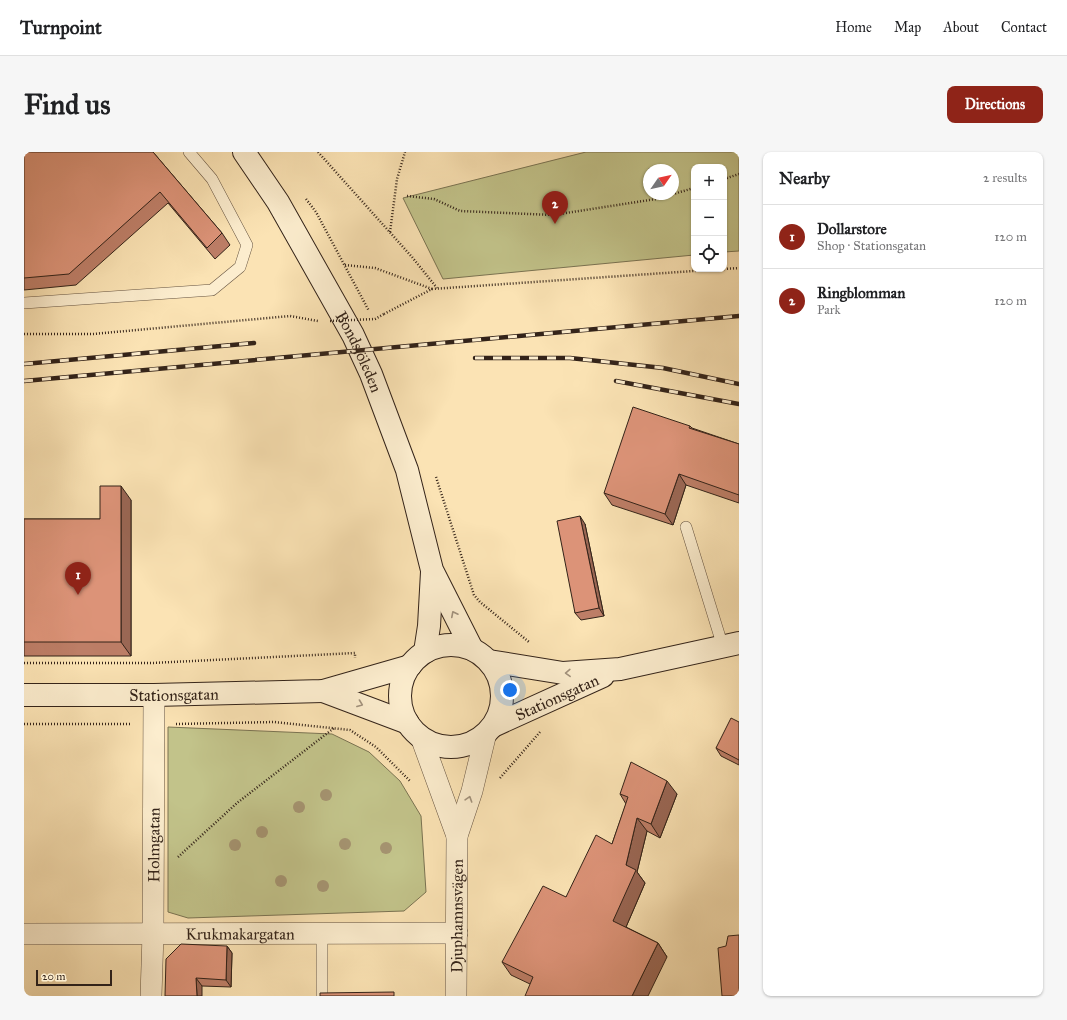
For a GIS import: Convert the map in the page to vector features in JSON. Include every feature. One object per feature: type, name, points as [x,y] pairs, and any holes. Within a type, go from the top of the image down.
[{"type":"main road","name":"Bondsjöleden","points":[[244,152],[278,202],[353,335],[371,374],[407,470],[432,570],[480,655]]},
{"type":"main road","name":"Bondsjöleden","points":[[417,659],[429,626],[432,570]]},
{"type":"main road","points":[[447,645],[463,646],[480,655],[499,678],[502,693],[501,708],[490,729],[469,743],[454,746],[440,745],[414,730],[401,704],[400,690],[404,674],[417,659],[433,648],[447,645]]},
{"type":"main road","name":"Stationsgatan","points":[[480,655],[564,673],[620,669],[731,645]]},
{"type":"main road","name":"Stationsgatan","points":[[24,695],[154,695],[323,691],[417,659]]},
{"type":"main road","name":"Stationsgatan","points":[[490,729],[620,669]]},
{"type":"main road","name":"Stationsgatan","points":[[323,691],[414,730]]},
{"type":"street","name":"Holmgatan","points":[[151,996],[153,934],[154,695]]},
{"type":"street","name":"Djuphamnsvägen","points":[[456,996],[457,836],[490,729]]},
{"type":"street","name":"Djuphamnsvägen","points":[[414,730],[457,836]]},
{"type":"street","name":"Krukmakargatan","points":[[24,934],[457,932]]},
{"type":"lane","points":[[24,303],[212,290],[240,267],[247,245],[212,179],[189,152]]},
{"type":"lane","points":[[686,528],[731,645]]},
{"type":"lane","points":[[322,933],[322,996]]},
{"type":"path","points":[[318,152],[438,288]]},
{"type":"path","points":[[390,232],[397,179],[405,152]]},
{"type":"path","points":[[727,178],[739,174]]},
{"type":"path","points":[[679,192],[691,189]]},
{"type":"path","points":[[407,196],[434,199],[460,212],[553,215],[650,200]]},
{"type":"path","points":[[345,265],[375,268],[432,289]]},
{"type":"path","points":[[727,269],[739,268]]},
{"type":"path","points":[[24,334],[93,334],[290,316],[316,322],[375,319],[432,289],[438,288],[691,271]]},
{"type":"path","points":[[24,663],[152,663],[355,653]]},
{"type":"path","points":[[24,724],[274,722],[335,727],[357,733],[376,747],[412,783]]},
{"type":"path","points":[[174,861],[237,803],[335,727]]},
{"type":"path","points":[[498,781],[543,729]]},
{"type":"green space","points":[[586,152],[739,152],[739,251],[727,252],[727,164],[691,164],[691,255],[443,279],[403,198]]},
{"type":"green space","points":[[168,727],[332,734],[369,752],[400,781],[421,816],[426,892],[404,911],[188,918],[168,912]]},
{"type":"building","points":[[24,152],[153,152],[222,233],[207,248],[160,192],[69,274],[24,278]]},
{"type":"building","points":[[633,407],[690,426],[689,428],[739,444],[739,495],[679,474],[665,514],[604,493]]},
{"type":"building","points":[[100,486],[121,486],[121,642],[24,642],[24,519],[100,519]]},
{"type":"building","points":[[580,516],[599,608],[575,613],[557,521]]},
{"type":"building","points":[[731,718],[739,722],[739,760],[716,748]]},
{"type":"building","points":[[631,762],[667,781],[651,824],[637,818],[626,865],[636,870],[613,921],[658,943],[632,996],[525,996],[533,977],[502,962],[543,886],[566,897],[596,835],[612,844],[628,797],[620,794]]},
{"type":"building","points":[[739,935],[739,996],[722,996],[718,948],[726,946],[728,936]]},
{"type":"building","points":[[181,944],[227,946],[226,980],[196,978],[197,996],[165,996],[166,959]]},
{"type":"building","points":[[394,992],[394,996],[320,996],[320,993]]},
{"type":"railway","points":[[24,381],[739,316]]},
{"type":"railway","points":[[24,364],[254,343]]},
{"type":"railway","points":[[475,358],[570,358],[663,368],[739,384]]},
{"type":"railway","points":[[616,381],[739,404]]},
{"type":"place","name":"Ringblomman","points":[[555,224]]},
{"type":"place","name":"Dollarstore","points":[[78,595]]}]
